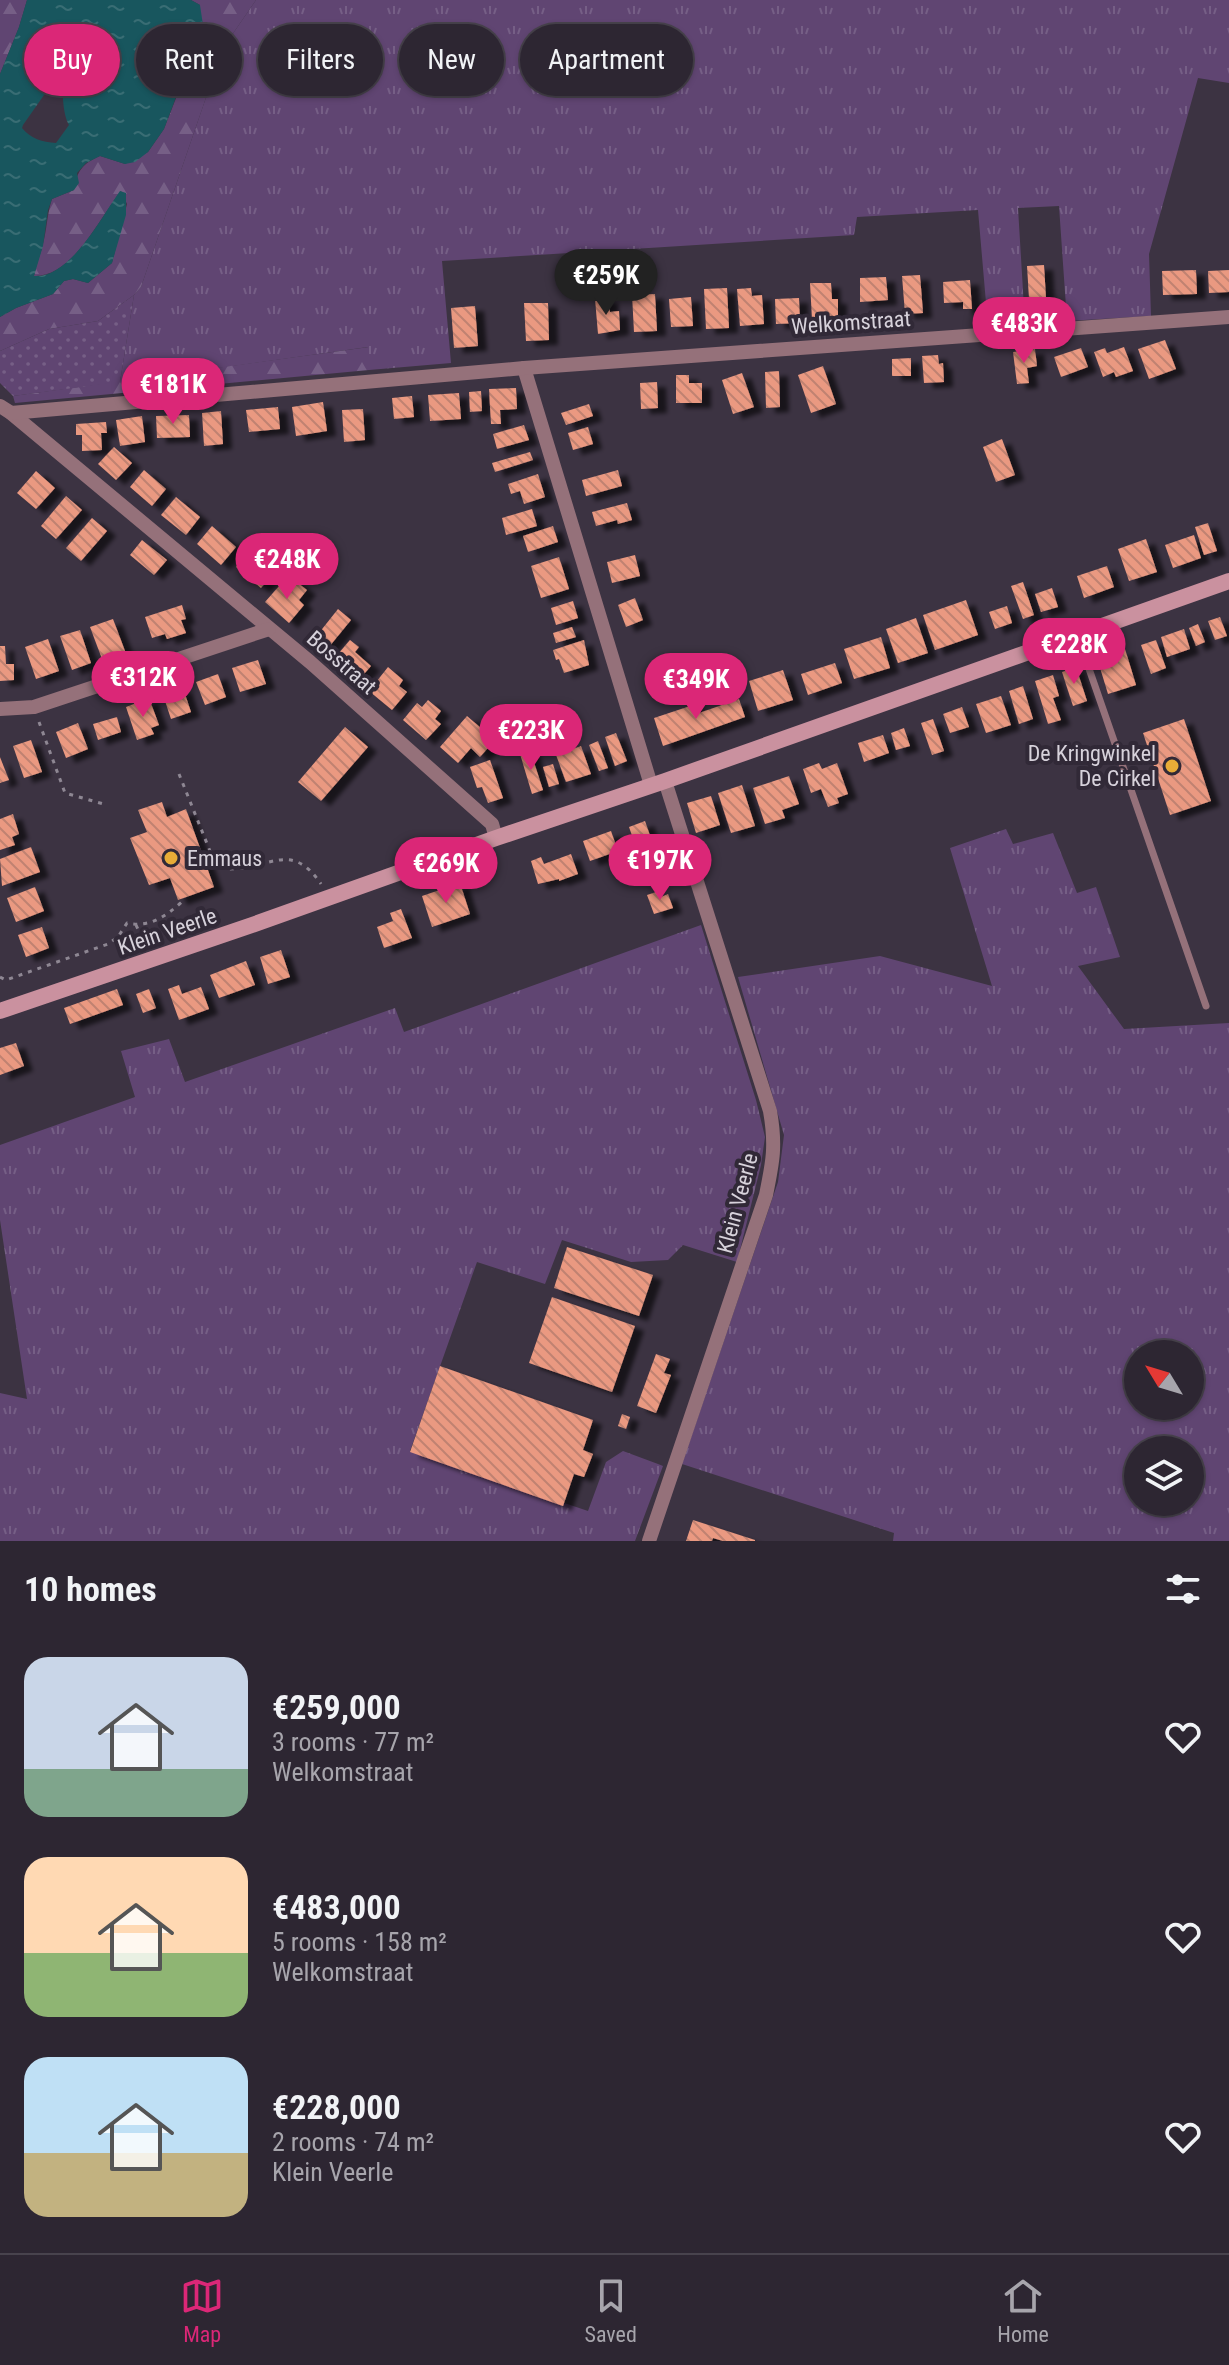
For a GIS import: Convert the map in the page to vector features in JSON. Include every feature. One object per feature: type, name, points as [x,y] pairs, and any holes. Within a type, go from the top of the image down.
[{"type":"main road","name":"Klein Veerle","points":[[0,1011],[1229,581]]},
{"type":"street","name":"Welkomstraat","points":[[5,410],[524,368],[1229,317]]},
{"type":"street","points":[[524,368],[658,783]]},
{"type":"street","name":"Bosstraat","points":[[5,410],[310,662],[492,824],[496,838]]},
{"type":"street","points":[[0,709],[34,707],[269,629]]},
{"type":"street","name":"Klein Veerle","points":[[649,1541],[766,1195],[774,1155],[770,1111],[658,783]]},
{"type":"lane","points":[[1077,635],[1206,1006]]},
{"type":"path","points":[[34,707],[65,793],[107,805]]},
{"type":"path","points":[[179,774],[210,851],[229,869],[293,860],[305,865],[330,898]]},
{"type":"path","points":[[0,977],[6,980],[108,944],[118,937],[127,923],[146,926],[183,901]]},
{"type":"path","points":[[136,925],[151,959]]},
{"type":"green space","points":[[0,0],[27,0],[0,74]]},
{"type":"green space","points":[[191,0],[256,0],[240,24],[198,24],[200,5]]},
{"type":"green space","points":[[256,0],[1229,0],[1229,83],[1198,78],[1149,254],[1151,316],[1067,321],[1059,206],[1018,208],[1025,324],[988,326],[978,210],[857,217],[854,235],[442,261],[451,363],[369,370],[368,347],[120,382],[134,295],[141,287],[207,96],[242,96],[242,24],[240,24]]},
{"type":"green space","points":[[177,96],[207,96],[141,287],[98,321],[49,329],[0,351],[0,317],[53,294],[64,281],[73,279],[88,283],[112,263],[127,204],[121,191],[73,257],[48,274],[34,276],[52,199],[74,190],[81,169],[89,162],[100,156],[125,164],[148,152],[164,129]]},
{"type":"green space","points":[[134,295],[120,382],[13,396],[0,383],[0,351],[49,329],[98,321]]},
{"type":"green space","points":[[369,347],[369,370],[15,403],[13,396]]},
{"type":"green space","points":[[1006,829],[1013,844],[1053,833],[1077,893],[1096,887],[1120,957],[1078,966],[1124,1029],[1229,1023],[1229,1541],[893,1541],[894,1533],[682,1464],[778,1182],[784,1135],[738,977],[880,956],[992,986],[950,848]]},
{"type":"green space","points":[[701,925],[765,1137],[737,1262],[683,1245],[668,1260],[631,1262],[562,1240],[545,1284],[477,1262],[410,1451],[588,1511],[606,1462],[623,1451],[663,1466],[635,1541],[0,1541],[0,1393],[27,1399],[0,1220],[0,1145],[135,1097],[121,1051],[169,1039],[185,1082],[395,1008],[404,1032]]},
{"type":"water","points":[[27,0],[191,0],[200,5],[203,24],[136,24],[136,96],[176,96],[164,129],[148,152],[135,162],[125,164],[100,156],[86,163],[77,173],[79,183],[74,190],[52,199],[34,276],[60,268],[72,257],[120,191],[126,193],[126,215],[112,263],[88,283],[73,279],[64,281],[53,294],[0,317],[0,74]]},
{"type":"building","points":[[1044,265],[1046,298],[1029,299],[1027,266]]},
{"type":"building","points":[[1196,270],[1197,294],[1163,295],[1162,271]]},
{"type":"building","points":[[1229,270],[1229,292],[1209,293],[1208,271]]},
{"type":"building","points":[[920,275],[923,313],[905,314],[902,276]]},
{"type":"building","points":[[886,277],[888,300],[860,302],[860,278]]},
{"type":"building","points":[[970,280],[972,309],[963,309],[963,302],[944,303],[943,282]]},
{"type":"building","points":[[810,283],[831,283],[832,299],[838,299],[838,318],[812,319]]},
{"type":"building","points":[[727,288],[729,328],[706,329],[704,289]]},
{"type":"building","points":[[751,288],[752,296],[762,295],[764,324],[740,326],[737,289]]},
{"type":"building","points":[[655,294],[657,331],[634,332],[632,295]]},
{"type":"building","points":[[691,297],[693,326],[671,327],[669,299]]},
{"type":"building","points":[[609,298],[610,312],[619,311],[620,330],[598,334],[595,299]]},
{"type":"building","points":[[799,298],[800,323],[776,324],[775,299]]},
{"type":"building","points":[[524,303],[548,303],[549,340],[526,341]]},
{"type":"building","points":[[475,306],[478,346],[454,348],[451,308]]},
{"type":"building","points":[[1165,340],[1176,369],[1149,379],[1138,349]]},
{"type":"building","points":[[1124,347],[1133,371],[1116,377],[1114,372],[1103,377],[1094,352],[1105,348],[1107,353]]},
{"type":"building","points":[[1081,348],[1088,367],[1061,377],[1054,357]]},
{"type":"building","points":[[1035,349],[1037,366],[1027,368],[1029,383],[1017,384],[1013,352]]},
{"type":"building","points":[[938,355],[939,364],[943,363],[944,382],[924,383],[922,356]]},
{"type":"building","points":[[911,358],[911,376],[892,376],[892,359]]},
{"type":"building","points":[[823,366],[836,404],[811,413],[798,375]]},
{"type":"building","points":[[779,371],[780,407],[766,408],[765,372]]},
{"type":"building","points":[[742,373],[754,407],[733,414],[722,380]]},
{"type":"building","points":[[676,375],[689,375],[689,383],[702,383],[702,403],[676,403]]},
{"type":"building","points":[[657,382],[658,408],[641,409],[640,383]]},
{"type":"building","points":[[516,388],[517,409],[500,410],[501,424],[491,424],[489,389]]},
{"type":"building","points":[[481,391],[482,411],[470,412],[469,392]]},
{"type":"building","points":[[459,393],[461,419],[430,421],[428,395]]},
{"type":"building","points":[[412,396],[414,417],[394,419],[392,398]]},
{"type":"building","points":[[323,402],[327,431],[296,436],[292,407]]},
{"type":"building","points":[[589,404],[593,416],[566,425],[561,413]]},
{"type":"building","points":[[278,407],[280,429],[249,432],[246,410]]},
{"type":"building","points":[[363,409],[365,440],[344,442],[342,410]]},
{"type":"building","points":[[221,411],[223,444],[204,446],[202,413]]},
{"type":"building","points":[[189,415],[190,437],[157,438],[156,416]]},
{"type":"building","points":[[142,416],[145,442],[120,446],[116,420]]},
{"type":"building","points":[[106,422],[107,433],[101,433],[102,450],[82,451],[82,435],[76,435],[76,424]]},
{"type":"building","points":[[524,425],[529,440],[497,449],[493,434]]},
{"type":"building","points":[[588,427],[593,444],[573,450],[568,433]]},
{"type":"building","points":[[1002,439],[1015,475],[996,482],[983,447]]},
{"type":"building","points":[[114,447],[132,463],[116,480],[98,464]]},
{"type":"building","points":[[530,452],[533,460],[495,472],[492,463]]},
{"type":"building","points":[[144,470],[166,489],[152,506],[130,487]]},
{"type":"building","points":[[618,470],[622,486],[586,496],[582,480]]},
{"type":"building","points":[[36,471],[55,488],[36,509],[17,493]]},
{"type":"building","points":[[538,474],[545,497],[524,504],[520,491],[511,494],[508,484]]},
{"type":"building","points":[[66,496],[82,510],[56,539],[41,526]]},
{"type":"building","points":[[176,497],[200,517],[186,535],[161,515]]},
{"type":"building","points":[[627,503],[632,520],[618,524],[617,520],[596,526],[592,512]]},
{"type":"building","points":[[532,509],[537,526],[506,535],[502,518]]},
{"type":"building","points":[[92,518],[107,531],[81,561],[66,548]]},
{"type":"building","points":[[1208,523],[1217,551],[1204,555],[1195,527]]},
{"type":"building","points":[[212,526],[236,547],[221,565],[197,544]]},
{"type":"building","points":[[553,526],[558,542],[528,552],[523,536]]},
{"type":"building","points":[[1194,535],[1201,558],[1173,568],[1165,545]]},
{"type":"building","points":[[1146,539],[1157,572],[1129,581],[1118,549]]},
{"type":"building","points":[[142,540],[167,560],[154,575],[130,555]]},
{"type":"building","points":[[257,541],[266,549],[260,557],[276,570],[261,588],[236,567]]},
{"type":"building","points":[[635,555],[640,576],[612,583],[607,562]]},
{"type":"building","points":[[559,557],[569,589],[541,598],[531,566]]},
{"type":"building","points":[[1107,566],[1114,587],[1084,598],[1077,576]]},
{"type":"building","points":[[293,579],[307,590],[299,600],[304,605],[289,623],[265,602],[280,585],[288,591],[290,589],[287,587]]},
{"type":"building","points":[[1023,582],[1034,615],[1023,619],[1011,586]]},
{"type":"building","points":[[1052,588],[1058,607],[1041,612],[1035,594]]},
{"type":"building","points":[[635,598],[643,620],[626,627],[618,605]]},
{"type":"building","points":[[966,600],[978,635],[935,650],[923,615]]},
{"type":"building","points":[[573,601],[578,618],[556,625],[551,608]]},
{"type":"building","points":[[182,605],[186,619],[181,620],[186,633],[167,639],[165,634],[152,638],[145,617]]},
{"type":"building","points":[[1007,606],[1012,623],[995,629],[989,612]]},
{"type":"building","points":[[338,609],[351,620],[324,653],[311,643]]},
{"type":"building","points":[[1220,617],[1227,636],[1215,640],[1208,621]]},
{"type":"building","points":[[916,618],[928,653],[898,663],[886,629]]},
{"type":"building","points":[[113,619],[125,651],[102,659],[90,627]]},
{"type":"building","points":[[1198,624],[1205,642],[1196,646],[1189,628]]},
{"type":"building","points":[[572,627],[576,637],[556,643],[553,633]]},
{"type":"building","points":[[1184,629],[1190,649],[1167,657],[1161,637]]},
{"type":"building","points":[[80,630],[91,663],[72,670],[60,636]]},
{"type":"building","points":[[881,637],[890,668],[854,679],[844,649]]},
{"type":"building","points":[[48,639],[59,671],[36,679],[25,647]]},
{"type":"building","points":[[350,640],[359,647],[355,652],[371,666],[358,681],[333,660]]},
{"type":"building","points":[[584,640],[589,665],[564,673],[553,650]]},
{"type":"building","points":[[1156,640],[1166,668],[1151,674],[1141,645]]},
{"type":"building","points":[[0,646],[5,646],[6,664],[14,664],[14,680],[0,681]]},
{"type":"building","points":[[1125,649],[1136,685],[1108,694],[1097,658]]},
{"type":"building","points":[[258,660],[266,684],[240,692],[232,668]]},
{"type":"building","points":[[835,663],[842,683],[808,695],[801,674]]},
{"type":"building","points":[[388,667],[403,680],[399,686],[407,692],[392,710],[369,691]]},
{"type":"building","points":[[1076,667],[1087,701],[1073,706],[1062,672]]},
{"type":"building","points":[[783,670],[793,700],[758,711],[749,681]]},
{"type":"building","points":[[218,674],[226,697],[205,705],[196,682]]},
{"type":"building","points":[[1053,675],[1059,696],[1053,698],[1061,720],[1048,724],[1035,681]]},
{"type":"building","points":[[1023,686],[1033,719],[1019,724],[1009,691]]},
{"type":"building","points":[[183,688],[191,712],[171,719],[163,695]]},
{"type":"building","points":[[1001,696],[1011,725],[986,733],[976,704]]},
{"type":"building","points":[[149,698],[159,725],[151,728],[154,734],[137,740],[126,707]]},
{"type":"building","points":[[739,699],[745,717],[663,746],[654,718],[696,704],[699,713]]},
{"type":"building","points":[[428,700],[441,711],[435,719],[441,724],[426,740],[403,720],[417,703],[422,707]]},
{"type":"building","points":[[962,707],[969,727],[950,733],[943,714]]},
{"type":"building","points":[[467,716],[495,740],[480,757],[471,748],[458,763],[440,747]]},
{"type":"building","points":[[117,717],[121,732],[98,740],[93,724]]},
{"type":"building","points":[[933,719],[944,751],[932,755],[921,723]]},
{"type":"building","points":[[1184,719],[1211,801],[1170,815],[1143,733]]},
{"type":"building","points":[[78,723],[88,749],[66,758],[56,732]]},
{"type":"building","points":[[345,727],[368,747],[321,801],[298,782]]},
{"type":"building","points":[[904,728],[910,746],[896,750],[891,733]]},
{"type":"building","points":[[616,733],[627,761],[615,766],[605,737]]},
{"type":"building","points":[[883,735],[889,753],[864,762],[858,743]]},
{"type":"building","points":[[31,740],[42,772],[24,778],[13,746]]},
{"type":"building","points":[[598,741],[608,768],[599,771],[589,745]]},
{"type":"building","points":[[581,746],[591,774],[566,782],[556,755]]},
{"type":"building","points":[[530,750],[543,790],[532,794],[520,754]]},
{"type":"building","points":[[0,757],[9,780],[0,783]]},
{"type":"building","points":[[490,760],[503,798],[488,803],[482,787],[477,788],[470,767]]},
{"type":"building","points":[[819,763],[822,769],[837,763],[848,794],[837,798],[839,803],[828,807],[821,789],[811,793],[803,769]]},
{"type":"building","points":[[553,764],[559,784],[549,787],[543,767]]},
{"type":"building","points":[[789,776],[799,804],[782,810],[785,818],[765,824],[753,788]]},
{"type":"building","points":[[742,785],[755,826],[731,833],[718,793]]},
{"type":"building","points":[[711,796],[720,825],[696,833],[687,803]]},
{"type":"building","name":"Emmaus","points":[[162,802],[167,817],[186,809],[214,887],[178,900],[170,878],[149,885],[130,838],[147,832],[138,810]]},
{"type":"building","points":[[13,814],[19,834],[12,837],[15,845],[0,850],[0,819]]},
{"type":"building","points":[[645,821],[655,850],[639,856],[629,827]]},
{"type":"building","points":[[611,831],[618,851],[590,861],[583,841]]},
{"type":"building","points":[[31,847],[40,872],[2,886],[0,859]]},
{"type":"building","points":[[571,854],[578,874],[538,884],[531,861],[541,857],[544,864]]},
{"type":"building","points":[[460,883],[470,914],[432,927],[422,896]]},
{"type":"building","points":[[35,887],[44,911],[16,922],[7,898]]},
{"type":"building","points":[[659,891],[661,897],[668,894],[673,908],[654,914],[647,895]]},
{"type":"building","points":[[401,909],[412,938],[384,948],[377,927],[393,921],[390,913]]},
{"type":"building","points":[[42,927],[49,948],[26,957],[18,935]]},
{"type":"building","points":[[281,950],[290,977],[268,984],[260,957]]},
{"type":"building","points":[[246,961],[255,985],[219,998],[210,975]]},
{"type":"building","points":[[179,985],[182,994],[201,987],[209,1009],[179,1020],[168,989]]},
{"type":"building","points":[[117,989],[123,1005],[70,1024],[64,1008]]},
{"type":"building","points":[[149,989],[156,1008],[143,1013],[136,994]]},
{"type":"building","points":[[16,1043],[24,1066],[0,1075],[0,1048]]},
{"type":"building","points":[[567,1247],[653,1275],[639,1316],[554,1288]]},
{"type":"building","points":[[552,1297],[635,1326],[612,1392],[529,1363]]},
{"type":"building","points":[[656,1354],[670,1359],[664,1373],[671,1375],[656,1413],[637,1406]]},
{"type":"building","points":[[440,1366],[593,1420],[583,1450],[593,1454],[584,1477],[574,1474],[563,1506],[410,1452]]},
{"type":"building","points":[[622,1414],[630,1417],[626,1429],[618,1426]]},
{"type":"building","points":[[693,1520],[755,1541],[713,1538],[712,1541],[686,1541]]},
{"type":"place","name":"De Kringwinkel De Cirkel","points":[[1172,766]]},
{"type":"place","name":"Emmaus","points":[[171,858]]}]
